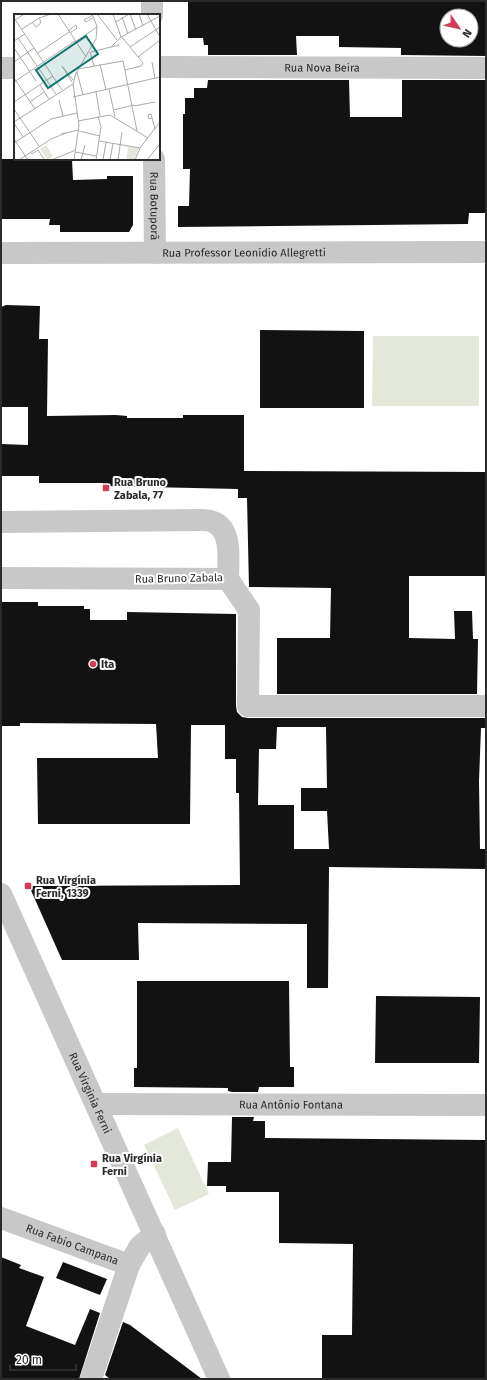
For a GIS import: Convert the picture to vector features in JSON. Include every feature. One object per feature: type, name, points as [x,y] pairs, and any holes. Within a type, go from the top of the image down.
[{"type":"street","points":[[152,1],[152,14]]},
{"type":"street","name":"Rua Nova Beira","points":[[160,67],[486,68]]},
{"type":"street","points":[[1,68],[14,68]]},
{"type":"street","name":"Rua Botuporã","points":[[154,160],[155,253]]},
{"type":"street","name":"Rua Professor Leonídio Allegretti","points":[[1,253],[486,252]]},
{"type":"street","name":"Rua Bruno Zabala","points":[[1,522],[201,520],[215,522],[224,531],[227,540],[228,579],[1,578]]},
{"type":"street","points":[[228,579],[249,610],[248,706],[486,706]]},
{"type":"street","name":"Rua Virginía Ferni","points":[[1,894],[219,1379]]},
{"type":"street","name":"Rua Antônio Fontana","points":[[96,1104],[486,1104]]},
{"type":"street","name":"Rua Fabio Campana","points":[[1,1218],[129,1265],[140,1246],[155,1234]]},
{"type":"street","points":[[91,1379],[129,1265]]},
{"type":"shaded area","points":[[373,336],[479,336],[479,406],[372,406]]},
{"type":"shaded area","points":[[178,1128],[209,1194],[175,1210],[144,1145]]},
{"type":"building","points":[[188,1],[486,1],[486,56],[401,55],[401,48],[339,47],[339,36],[296,36],[297,55],[208,55],[208,45],[204,45],[203,38],[188,38]]},
{"type":"building","points":[[208,80],[349,80],[350,117],[402,117],[402,80],[486,80],[486,213],[469,213],[468,224],[178,227],[178,206],[189,206],[190,169],[183,169],[183,114],[185,114],[185,98],[194,98],[194,88],[207,88]]},
{"type":"building","points":[[1,159],[72,160],[73,180],[107,179],[107,176],[133,176],[133,225],[129,232],[60,232],[60,225],[49,225],[50,219],[1,219]]},
{"type":"building","points":[[6,305],[40,306],[39,339],[48,339],[47,416],[116,415],[127,416],[127,418],[183,418],[183,415],[244,415],[244,471],[486,472],[486,576],[409,576],[409,638],[455,639],[454,611],[472,611],[473,639],[478,639],[477,694],[277,694],[277,638],[330,638],[331,588],[249,587],[247,498],[238,498],[238,489],[103,486],[103,483],[39,483],[39,476],[1,476],[1,444],[28,445],[28,407],[1,407],[1,307]]},
{"type":"building","points":[[260,330],[364,331],[364,408],[260,408]]},
{"type":"building","points":[[1,602],[38,602],[38,606],[84,606],[84,609],[90,609],[90,620],[127,620],[127,612],[236,614],[236,706],[237,712],[242,717],[486,718],[486,728],[481,728],[479,781],[480,849],[486,849],[486,869],[329,867],[328,988],[307,988],[307,924],[138,923],[139,960],[62,960],[29,886],[240,885],[239,793],[236,793],[236,759],[225,759],[225,725],[191,725],[190,824],[38,824],[37,758],[158,758],[156,724],[20,723],[20,726],[1,726]],"holes":[[[277,727],[326,727],[327,788],[301,788],[301,811],[327,811],[329,849],[294,849],[294,805],[258,805],[259,749],[276,749]]]},
{"type":"building","points":[[137,981],[289,981],[290,1067],[294,1067],[294,1087],[259,1087],[258,1092],[232,1092],[228,1091],[228,1088],[134,1087],[134,1068],[137,1068]]},
{"type":"building","points":[[376,996],[480,997],[479,1063],[375,1063]]},
{"type":"building","points":[[232,1117],[254,1117],[253,1121],[265,1121],[265,1138],[486,1140],[486,1379],[322,1379],[322,1335],[352,1335],[353,1244],[279,1243],[279,1192],[226,1192],[226,1186],[207,1186],[208,1162],[231,1162]]},
{"type":"building","points":[[1,1257],[21,1265],[19,1268],[44,1277],[26,1326],[75,1345],[90,1309],[100,1313],[79,1379],[1,1379]]},
{"type":"building","points":[[63,1262],[107,1279],[100,1295],[56,1278]]},
{"type":"building","points":[[123,1322],[130,1325],[202,1379],[110,1379],[105,1375]]},
{"type":"place","name":"Rua Bruno Zabala, 77","points":[[106,488]]},
{"type":"place","name":"Ita","points":[[93,664]]},
{"type":"place","name":"Rua Virgínia Ferni, 1339","points":[[28,886]]},
{"type":"place","name":"Rua Virgínia Ferni","points":[[94,1164]]}]
